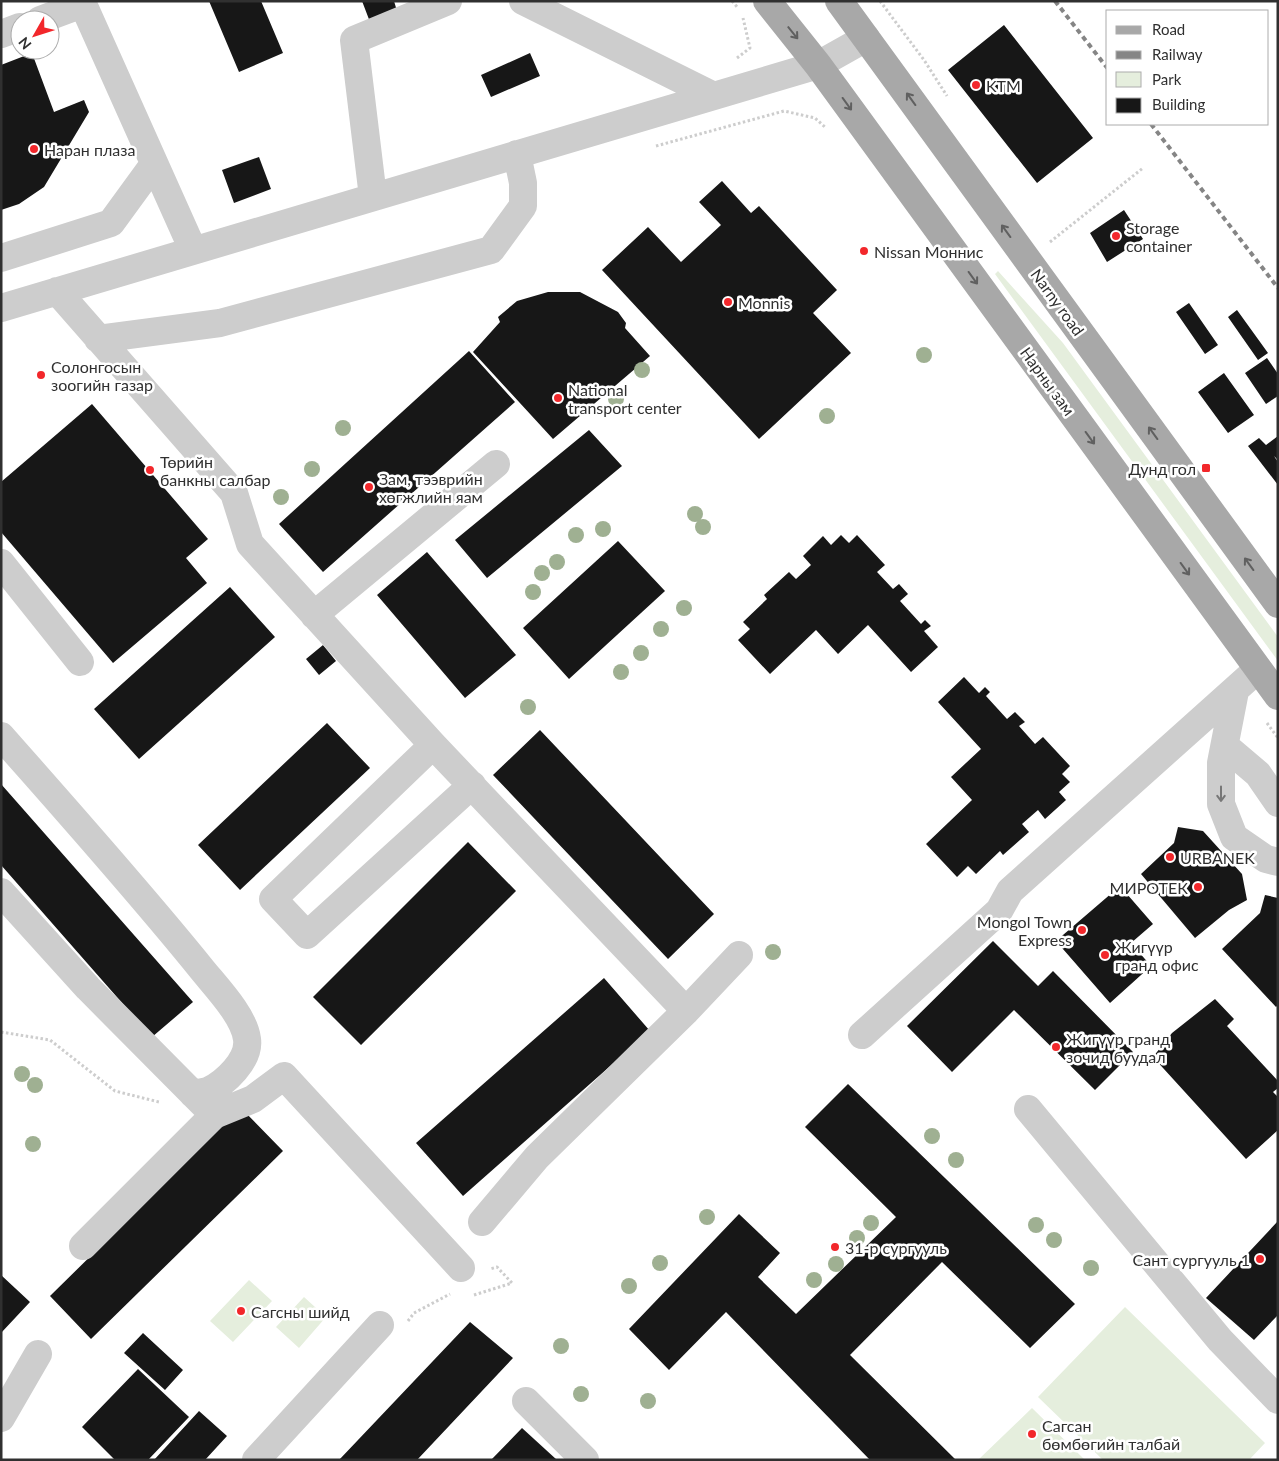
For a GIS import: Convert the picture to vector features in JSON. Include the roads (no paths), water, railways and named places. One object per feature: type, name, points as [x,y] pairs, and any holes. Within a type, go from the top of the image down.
[{"type":"main road","points":[[767,1],[818,65]]},
{"type":"main road","name":"Narny road","points":[[839,1],[1278,604]]},
{"type":"main road","name":"Нарны зам","points":[[818,65],[1244,682],[1278,696]]},
{"type":"street","points":[[372,197],[354,40],[448,1]]},
{"type":"street","points":[[523,1],[714,96]]},
{"type":"street","points":[[60,13],[84,4],[193,250]]},
{"type":"street","points":[[1,308],[818,65],[866,38]]},
{"type":"street","points":[[98,339],[220,323],[491,250],[524,206],[517,154]]},
{"type":"street","points":[[1,258],[111,223],[154,164]]},
{"type":"street","points":[[57,291],[234,493],[250,544],[433,744],[686,1011]]},
{"type":"street","points":[[314,615],[496,464]]},
{"type":"street","points":[[1,563],[80,662]]},
{"type":"street","points":[[1244,682],[1221,763],[1221,804],[1234,837],[1266,859],[1278,862]]},
{"type":"street","points":[[862,1035],[999,911],[1010,890],[1244,682]]},
{"type":"street","points":[[1,736],[153,910],[235,1013],[245,1031],[248,1042],[241,1064],[219,1084],[207,1091],[193,1094]]},
{"type":"street","points":[[433,744],[273,899],[307,935],[472,785]]},
{"type":"street","points":[[1225,746],[1258,774],[1278,803]]},
{"type":"street","points":[[1,892],[88,988],[214,1116]]},
{"type":"street","points":[[482,1222],[537,1157],[686,1011],[740,955]]},
{"type":"street","points":[[83,1246],[214,1116],[253,1099],[284,1076],[457,1280]]},
{"type":"street","points":[[1028,1109],[1220,1340],[1278,1400]]},
{"type":"street","points":[[256,1460],[380,1325]]},
{"type":"street","points":[[1,1418],[38,1354]]},
{"type":"street","points":[[526,1401],[585,1460]]},
{"type":"railway","points":[[1055,1],[1106,66]]},
{"type":"railway","points":[[1152,125],[1278,288]]},
{"type":"place","name":"KTM","points":[[976,85]]},
{"type":"place","name":"Наран плаза","points":[[34,149]]},
{"type":"place","name":"Storage container","points":[[1116,236]]},
{"type":"place","name":"Nissan Моннис","points":[[864,251]]},
{"type":"place","name":"Monnis","points":[[728,302]]},
{"type":"place","name":"Солонгосын зоогийн газар","points":[[41,375]]},
{"type":"place","name":"National transport center","points":[[558,398]]},
{"type":"place","name":"Дунд гол","points":[[1206,468]]},
{"type":"place","name":"Төрийн банкны салбар","points":[[150,470]]},
{"type":"place","name":"Зам, тээврийн хөгжлийн яам","points":[[369,487]]},
{"type":"place","name":"URBANEK","points":[[1170,857]]},
{"type":"place","name":"МИРОТЕК","points":[[1198,887]]},
{"type":"place","name":"Mongol Town Express","points":[[1082,930]]},
{"type":"place","name":"Жигүүр гранд офис","points":[[1105,955]]},
{"type":"place","name":"Жигүүр гранд зочид буудал","points":[[1056,1047]]},
{"type":"place","name":"31-р сургууль","points":[[835,1247]]},
{"type":"place","name":"Сант сургууль 1","points":[[1260,1259]]},
{"type":"place","name":"Сагсны шийд","points":[[241,1311]]},
{"type":"place","name":"Сагсан бөмбөгийн талбай","points":[[1032,1434]]}]
